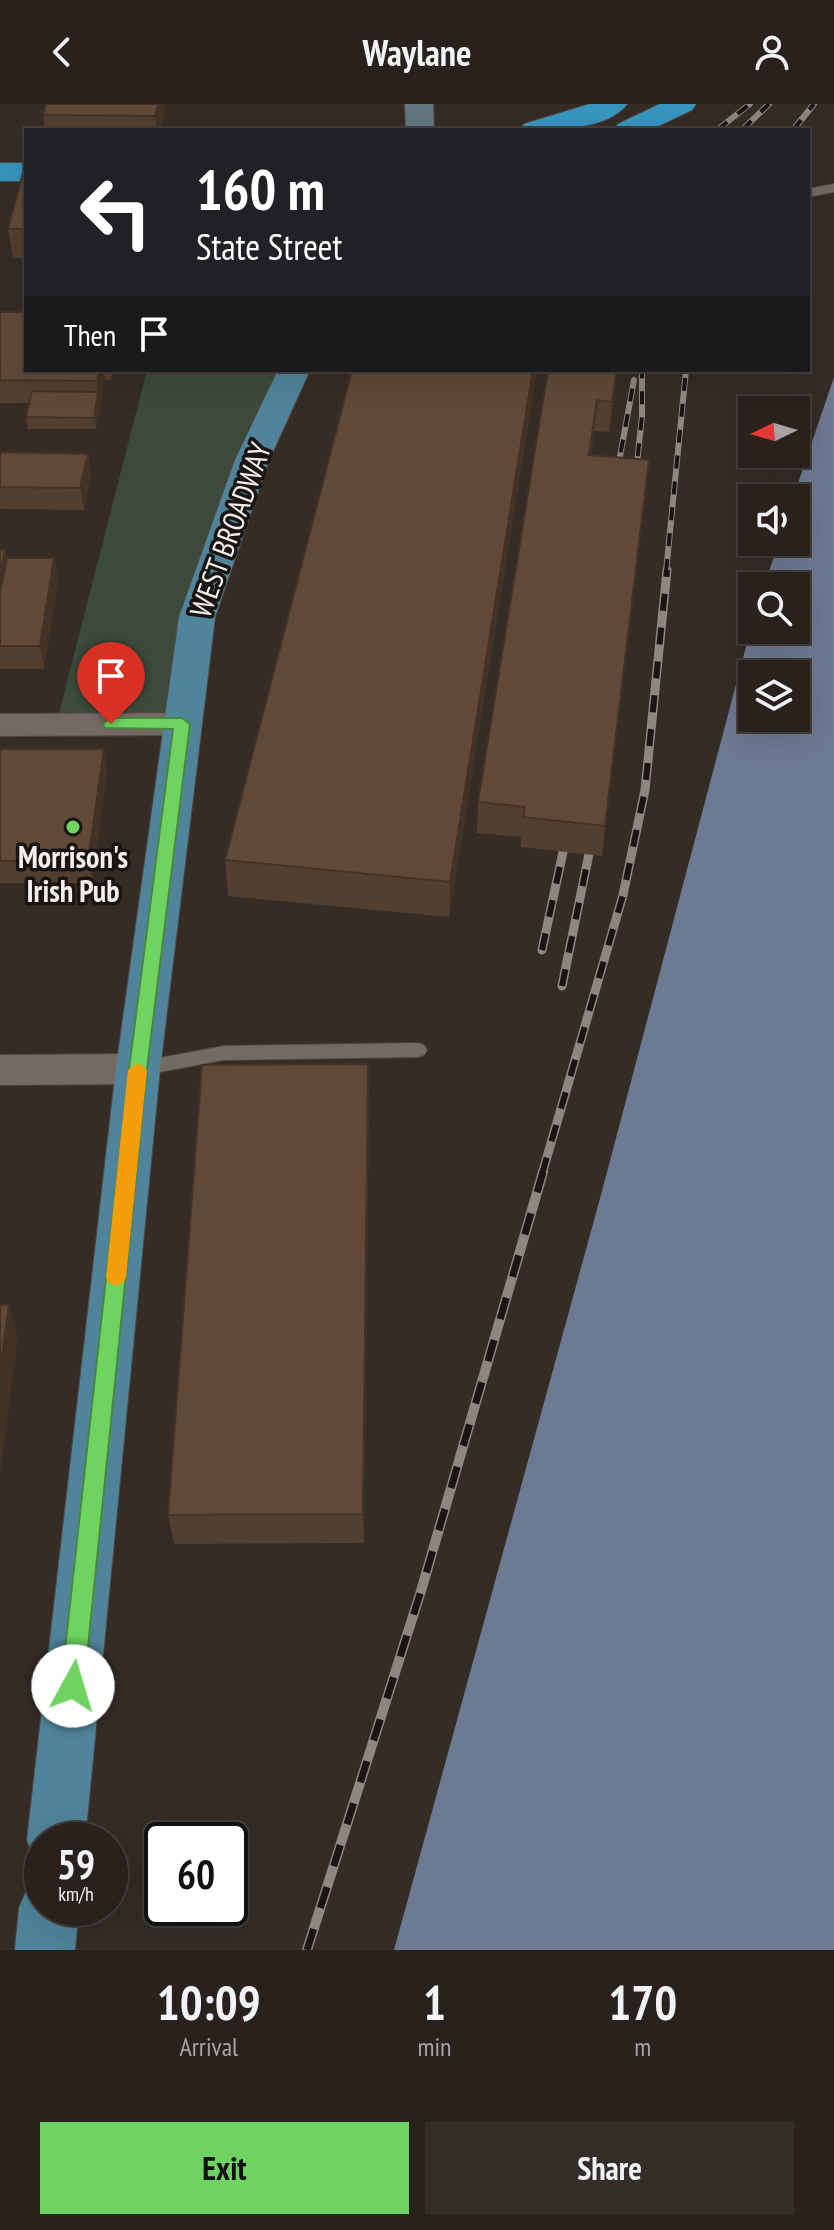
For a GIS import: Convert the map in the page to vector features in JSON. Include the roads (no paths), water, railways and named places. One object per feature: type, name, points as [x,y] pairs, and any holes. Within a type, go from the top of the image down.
[{"type":"highway","points":[[542,128],[584,117],[613,104]]},
{"type":"highway","points":[[632,128],[682,104]]},
{"type":"highway","points":[[0,172],[24,172]]},
{"type":"main road","name":"WEST BROADWAY","points":[[58,1822],[138,1069],[197,617],[252,460],[293,372]]},
{"type":"main road","points":[[45,1950],[47,1926]]},
{"type":"street","points":[[419,104],[420,128]]},
{"type":"street","points":[[0,725],[182,724]]},
{"type":"street","points":[[0,1070],[138,1069]]},
{"type":"lane","points":[[810,193],[834,188]]},
{"type":"lane","points":[[138,1069],[224,1053],[418,1050]]},
{"type":"water","points":[[834,377],[834,1950],[394,1950],[602,1191],[738,677],[738,732],[810,732],[810,660],[742,660],[747,644],[810,644],[810,572],[769,572],[774,556],[810,556],[810,484],[798,484],[803,468],[810,468],[810,448]]},
{"type":"railway","points":[[720,128],[750,104]]},
{"type":"railway","points":[[744,128],[769,104]]},
{"type":"railway","points":[[795,128],[814,104]]},
{"type":"railway","points":[[635,482],[642,416],[642,372]]},
{"type":"railway","points":[[666,572],[686,372]]},
{"type":"railway","points":[[616,478],[634,380]]},
{"type":"railway","points":[[542,1174],[623,895],[645,790],[667,570]]},
{"type":"railway","points":[[542,950],[563,852]]},
{"type":"railway","points":[[562,986],[589,854]]},
{"type":"railway","points":[[307,1950],[421,1591],[543,1172]]},
{"type":"place","name":"Morrison's Irish Pub","points":[[73,827]]}]
